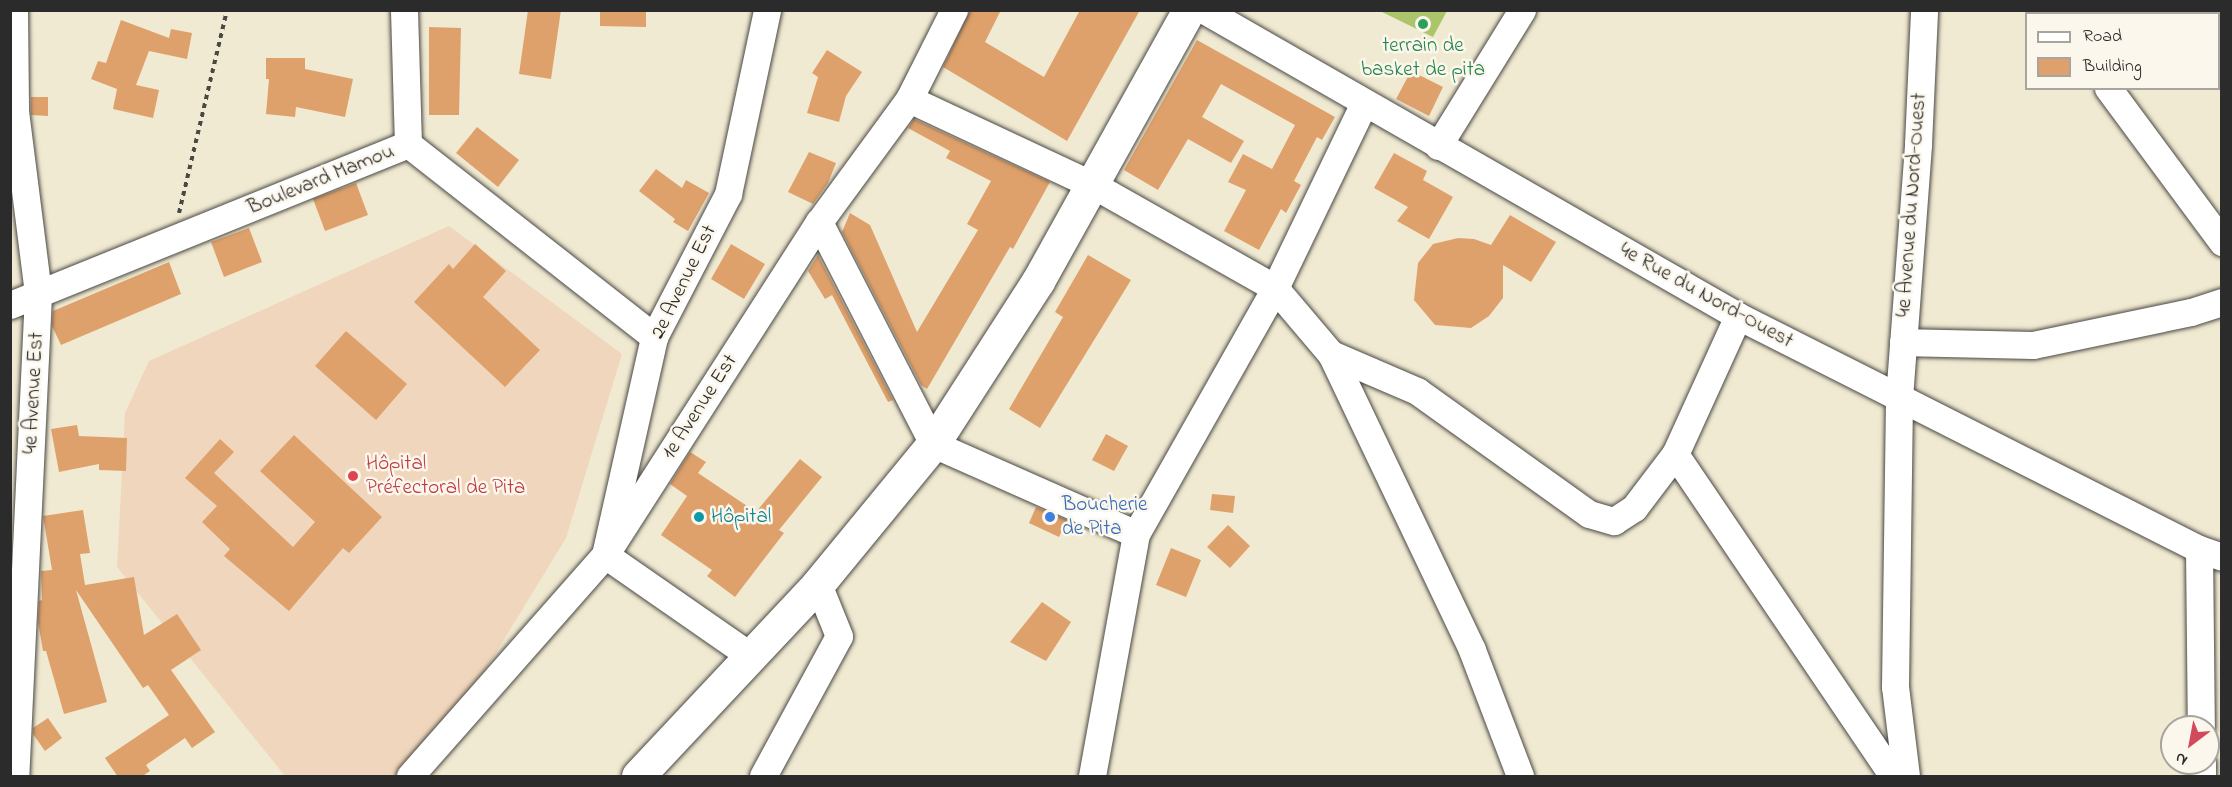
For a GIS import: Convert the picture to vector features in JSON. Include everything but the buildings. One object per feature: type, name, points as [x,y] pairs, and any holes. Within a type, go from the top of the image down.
[{"type":"highway","points":[[638,777],[749,655],[818,584],[933,444],[1038,281],[1189,10]]},
{"type":"street","name":"4e Avenue Est","points":[[14,10],[15,111],[38,294],[15,683],[15,777]]},
{"type":"street","points":[[404,10],[408,144]]},
{"type":"street","name":"2e Avenue Est","points":[[605,555],[654,337],[728,194],[767,10]]},
{"type":"street","name":"1e Avenue Est","points":[[410,777],[605,555],[819,222],[909,99],[954,10]]},
{"type":"street","name":"4e Rue du Nord-Ouest","points":[[1204,10],[1364,104],[1738,316],[1899,399],[2210,553]]},
{"type":"street","points":[[1438,146],[1522,10]]},
{"type":"street","name":"4e Avenue du Nord-Ouest","points":[[1906,777],[1895,687],[1899,399],[1918,144],[1924,10]]},
{"type":"street","points":[[2109,90],[2222,242]]},
{"type":"street","points":[[909,99],[1093,185],[1275,288],[1331,354],[1472,650],[1520,777]]},
{"type":"street","points":[[1092,777],[1136,534],[1275,288],[1364,104]]},
{"type":"street","name":"Boulevard Mamou","points":[[10,305],[408,144],[654,337]]},
{"type":"street","points":[[819,222],[933,444],[1136,534]]},
{"type":"street","points":[[1903,342],[2033,345],[2191,312],[2222,302]]},
{"type":"street","points":[[1331,354],[1417,391],[1589,514],[1614,521],[1634,508],[1675,454],[1738,316]]},
{"type":"street","points":[[1675,454],[1893,777]]},
{"type":"street","points":[[2202,715],[2210,553]]},
{"type":"street","points":[[605,555],[749,655]]},
{"type":"street","points":[[763,777],[839,636],[818,584]]},
{"type":"path","points":[[173,240],[227,10]]},
{"type":"shaded area","name":"Hôpital Préfectoral de Pita","points":[[449,226],[622,354],[566,538],[478,682],[400,776],[285,776],[117,567],[125,413],[149,361]]},
{"type":"green space","name":"terrain de basket de pita","points":[[1447,10],[1433,37],[1380,11]]},
{"type":"place","name":"terrain de basket de pita","points":[[1423,24]]},
{"type":"place","name":"Hôpital Préfectoral de Pita","points":[[353,476]]},
{"type":"place","name":"Hôpital","points":[[699,517]]},
{"type":"place","name":"Boucherie de Pita","points":[[1050,517]]}]
